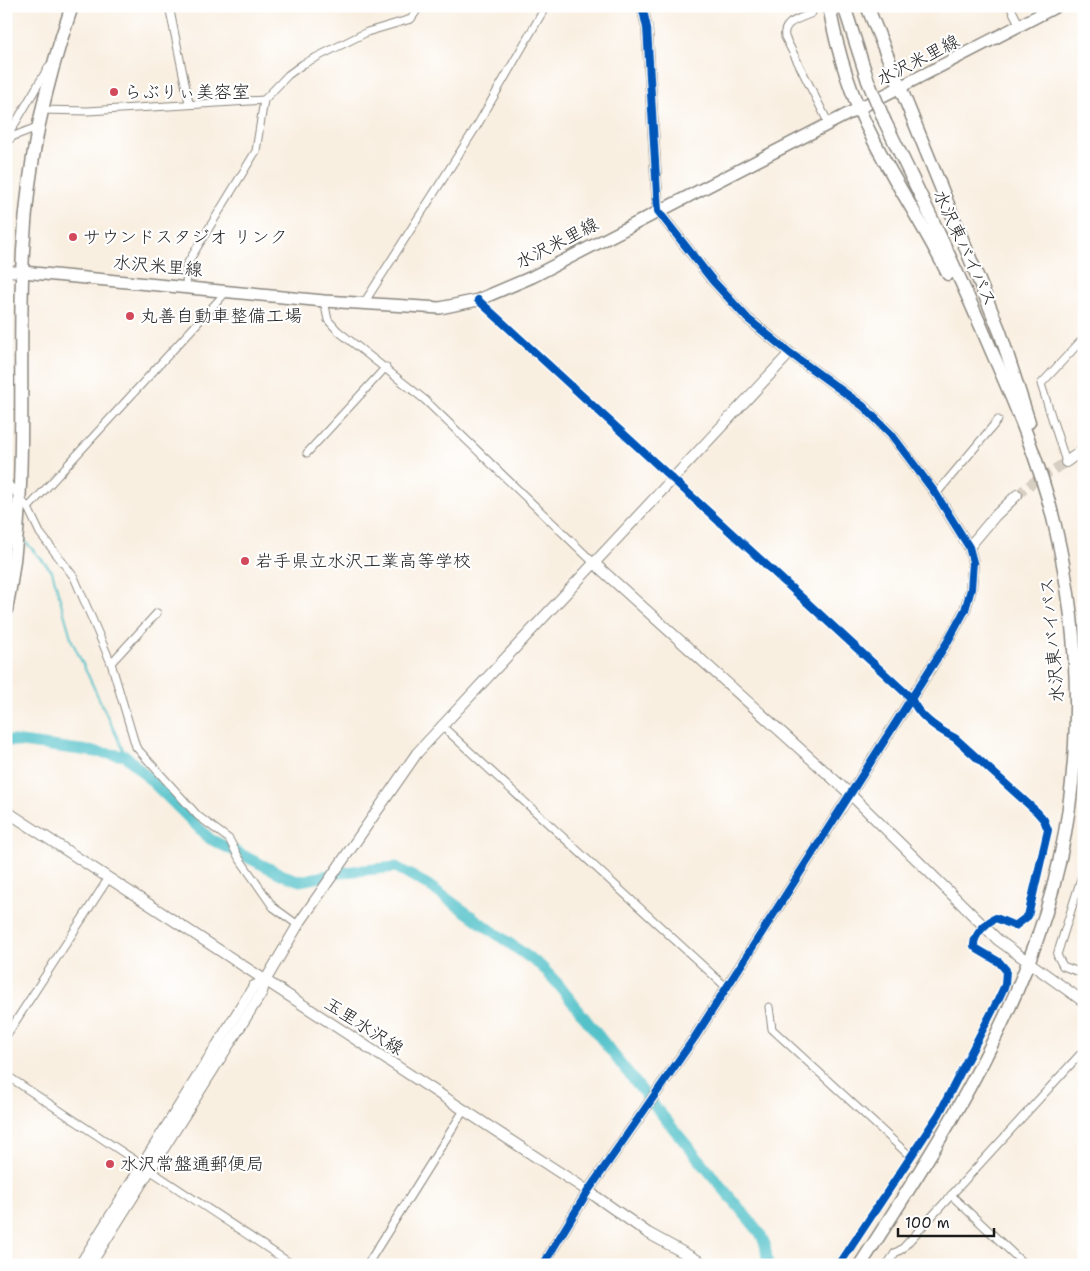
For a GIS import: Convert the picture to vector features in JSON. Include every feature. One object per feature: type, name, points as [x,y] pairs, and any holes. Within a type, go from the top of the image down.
[{"type":"highway","points":[[6,610],[17,537],[23,272],[27,197],[40,110],[55,56],[72,6]]},
{"type":"highway","points":[[829,6],[837,41],[859,110],[882,157],[920,221],[1004,377]]},
{"type":"highway","name":"水沢東バイパス","points":[[844,6],[868,82],[885,122],[959,277],[1004,377],[1024,428],[1055,524],[1063,565],[1074,648],[1075,730],[1068,812],[1061,854],[1029,962],[979,1071],[937,1145],[860,1265]]},
{"type":"highway","points":[[867,6],[1003,341],[1034,439],[1055,524]]},
{"type":"main road","name":"水沢米里線","points":[[23,272],[228,290],[324,301],[440,308],[478,300],[532,276],[859,110],[1057,6]]},
{"type":"street","points":[[169,6],[189,103]]},
{"type":"street","points":[[186,286],[187,264],[256,150],[264,100],[288,75],[304,64],[367,32],[411,19],[420,6]]},
{"type":"street","points":[[364,303],[474,132],[546,6]]},
{"type":"street","points":[[543,1265],[588,1191],[651,1103],[948,642],[965,610],[973,575],[969,547],[936,494],[890,434],[863,406],[790,353],[748,319],[713,281],[658,212],[647,28],[642,6]]},
{"type":"street","points":[[812,6],[812,13],[786,25],[784,30],[786,38],[829,124]]},
{"type":"street","points":[[1010,6],[1020,26]]},
{"type":"street","points":[[6,140],[55,56]]},
{"type":"street","points":[[40,110],[88,111],[189,103],[264,100]]},
{"type":"street","points":[[6,140],[37,127]]},
{"type":"street","points":[[6,271],[23,272]]},
{"type":"street","points":[[18,506],[228,290]]},
{"type":"street","points":[[478,300],[911,698],[916,709],[940,731],[955,738],[962,744],[1036,812],[1044,820],[1048,830],[1028,916],[1015,926],[996,918],[975,938],[974,946],[1003,965],[1007,975],[1005,985],[942,1108],[839,1265]]},
{"type":"street","points":[[324,301],[328,320],[338,331],[386,367],[425,400],[594,563],[850,794],[984,928],[1083,1000]]},
{"type":"street","points":[[1084,346],[1080,342],[1041,384],[1066,462],[1084,449]]},
{"type":"street","points":[[80,1265],[262,992],[265,981],[298,925],[417,753],[790,353]]},
{"type":"street","points":[[307,453],[386,367]]},
{"type":"street","points":[[936,494],[998,420]]},
{"type":"street","points":[[6,481],[18,506],[74,577],[112,663],[136,747],[198,816],[229,839],[239,858],[273,907],[298,925]]},
{"type":"street","points":[[969,547],[995,516],[1017,495]]},
{"type":"street","points":[[112,663],[157,613]]},
{"type":"street","points":[[442,725],[726,987]]},
{"type":"street","name":"玉里水沢線","points":[[6,811],[588,1191],[648,1233],[706,1265]]},
{"type":"street","points":[[1084,869],[1056,955],[1063,966],[1084,974]]},
{"type":"street","points":[[6,1036],[108,879]]},
{"type":"street","points":[[769,1008],[772,1029],[911,1157]]},
{"type":"street","points":[[887,1265],[894,1253],[902,1249],[1084,1050]]},
{"type":"street","points":[[6,1075],[293,1265]]},
{"type":"street","points":[[367,1265],[464,1110]]},
{"type":"street","points":[[90,1265],[146,1168]]},
{"type":"street","points":[[951,1195],[1025,1265]]},
{"type":"waterway","points":[[6,523],[12,528]]},
{"type":"waterway","points":[[22,538],[52,571],[72,641],[126,756]]},
{"type":"waterway","points":[[6,740],[126,756],[210,839],[283,875],[300,881],[344,872],[396,867],[428,885],[541,966],[558,984],[647,1097],[760,1233],[765,1244],[768,1265]]},
{"type":"tunnel","points":[[1017,495],[1035,481],[1066,462]]},
{"type":"cycle path","points":[[543,1265],[588,1191],[695,1037],[948,641],[965,610],[971,589],[973,562],[969,547],[936,494],[891,434],[863,406],[790,353],[748,319],[713,281],[658,211],[647,28],[642,6]]},
{"type":"cycle path","points":[[478,300],[911,698],[914,705],[929,722],[955,738],[1037,812],[1044,820],[1048,830],[1028,916],[1015,926],[996,918],[981,929],[974,942],[974,946],[977,949],[999,962],[1006,970],[1005,985],[998,1000],[939,1114],[839,1265]]},
{"type":"place","name":"らぶりぃ美容室","points":[[114,92]]},
{"type":"place","name":"サウンドスタジオ リンク","points":[[73,237]]},
{"type":"place","name":"丸善自動車整備工場","points":[[130,316]]},
{"type":"place","name":"岩手県立水沢工業高等学校","points":[[245,561]]},
{"type":"place","name":"水沢常盤通郵便局","points":[[110,1164]]}]
